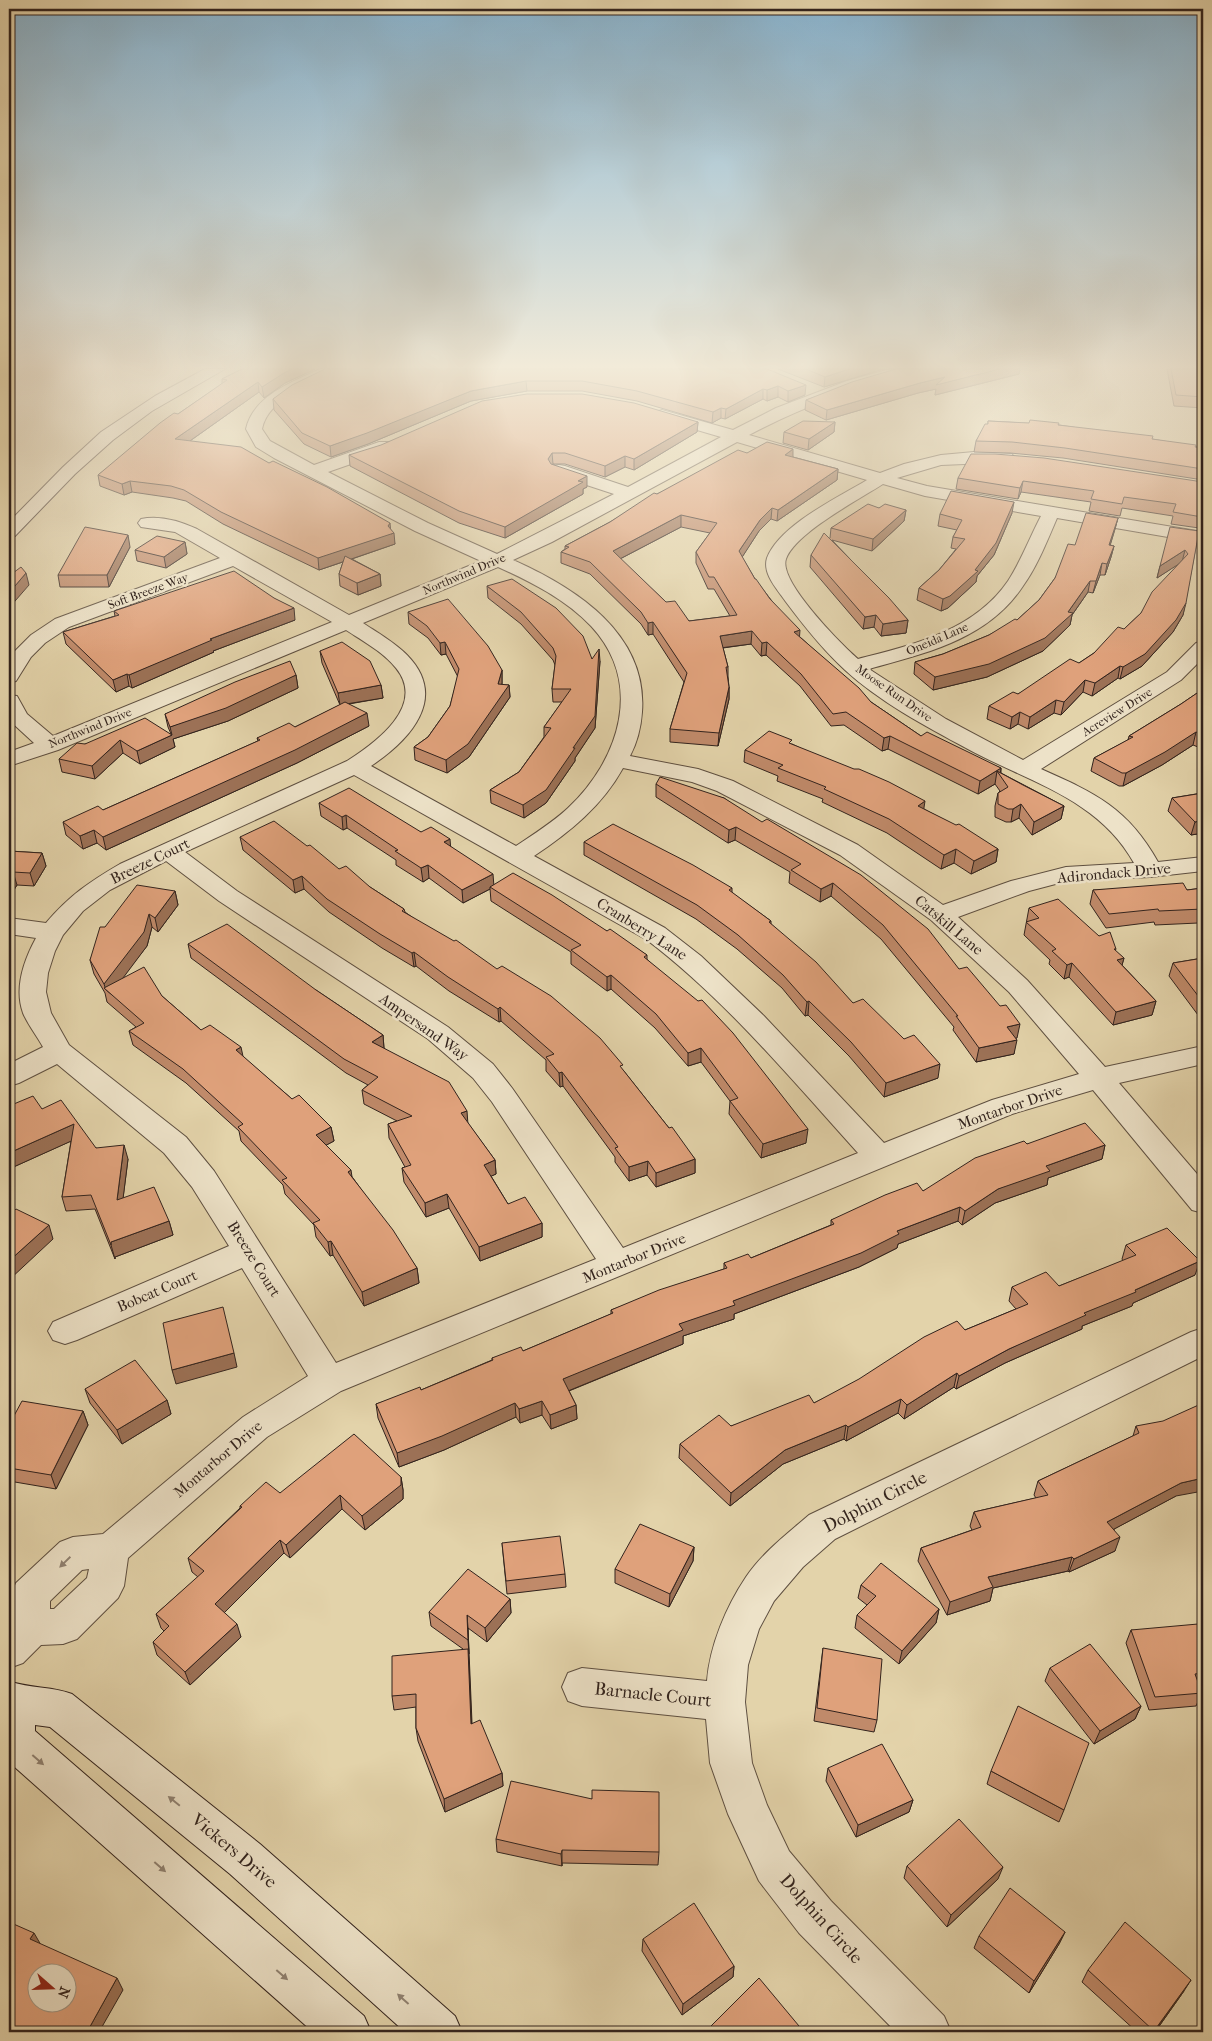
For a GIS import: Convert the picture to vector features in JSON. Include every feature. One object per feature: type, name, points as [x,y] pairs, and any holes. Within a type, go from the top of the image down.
[{"type":"street","points":[[9,510],[56,464]]},
{"type":"street","points":[[9,532],[76,464]]},
{"type":"street","points":[[300,464],[441,536],[532,576],[571,598],[602,625],[615,643],[631,680],[634,704],[632,725],[617,760],[608,776],[582,807],[518,856]]},
{"type":"street","points":[[313,471],[333,464]]},
{"type":"street","name":"Northwind Drive","points":[[9,759],[50,745],[348,624],[497,561],[545,538],[681,464]]},
{"type":"street","points":[[829,464],[925,491],[1203,538]]},
{"type":"street","name":"Moose Run Drive","points":[[921,464],[894,472],[880,479],[788,540],[776,559],[776,569],[780,580],[824,636],[854,667],[887,692],[926,717],[967,740],[1084,798],[1110,816],[1133,839],[1150,870]]},
{"type":"street","points":[[559,470],[630,493]]},
{"type":"street","name":"Oneida Lane","points":[[854,667],[922,648],[967,627],[998,606],[1016,583],[1051,513]]},
{"type":"street","name":"Breeze Court","points":[[147,523],[180,527],[386,647],[410,672],[415,686],[416,700],[399,731],[372,756],[129,869],[101,885],[74,906],[52,932],[35,973],[33,992],[37,1013],[59,1051],[175,1145],[203,1179],[329,1381]]},
{"type":"street","name":"Soft Breeze Way","points":[[9,677],[18,660],[48,630],[55,620],[234,559]]},
{"type":"street","name":"Acreview Drive","points":[[1025,769],[1174,676],[1193,660],[1203,647]]},
{"type":"street","points":[[9,702],[18,718],[50,745]]},
{"type":"street","name":"Catskill Lane","points":[[617,760],[698,776],[759,802],[879,868],[940,915],[1018,986],[1053,1024],[1203,1202]]},
{"type":"street","name":"Cranberry Lane","points":[[354,766],[656,934],[684,954],[709,975],[738,1005],[879,1157]]},
{"type":"street","name":"Ampersand Way","points":[[168,852],[228,896],[438,1033],[484,1071],[617,1265]]},
{"type":"street","name":"Adirondack Drive","points":[[940,915],[1020,886],[1058,876],[1090,872],[1150,870],[1203,864]]},
{"type":"street","points":[[9,926],[52,932]]},
{"type":"street","points":[[9,1076],[59,1051]]},
{"type":"street","name":"Montarbor Drive","points":[[20,1639],[63,1626],[104,1586],[111,1550],[255,1427],[329,1381],[1002,1107],[1049,1092],[1162,1063],[1203,1055]]},
{"type":"street","name":"Bobcat Court","points":[[64,1331],[249,1251]]},
{"type":"street","name":"Dolphin Circle","points":[[928,2032],[815,1917],[774,1866],[749,1814],[732,1763],[725,1702],[728,1664],[741,1625],[760,1589],[790,1555],[822,1527],[1203,1340]]},
{"type":"street","name":"Barnacle Court","points":[[582,1687],[725,1702]]},
{"type":"street","name":"Vickers Drive","points":[[348,2032],[16,1741],[11,1702],[58,1708],[245,1859],[439,2032]]},
{"type":"building","points":[[111,464],[280,464],[327,487],[390,523],[388,526],[394,533],[318,558],[221,512],[184,490],[171,486],[130,481],[122,484],[98,475]]},
{"type":"building","points":[[367,464],[552,464],[587,476],[578,481],[583,482],[505,527],[459,511]]},
{"type":"building","points":[[712,464],[820,464],[838,469],[778,510],[772,508],[760,520],[739,551],[755,579],[770,599],[800,630],[794,632],[859,688],[871,702],[921,736],[927,732],[1001,768],[980,781],[890,736],[884,738],[846,712],[833,714],[801,674],[767,642],[762,643],[752,631],[720,636],[728,667],[726,667],[729,687],[719,733],[670,729],[687,673],[653,622],[648,623],[641,612],[590,562],[561,552],[569,547],[565,546],[610,522],[654,493],[657,494]],"holes":[[[681,515],[717,523],[696,552],[709,577],[714,577],[737,615],[689,621],[675,601],[666,602],[613,551]]]},
{"type":"building","points":[[965,464],[1085,464],[1203,482],[1202,517],[1173,512],[1176,504],[1124,497],[1122,504],[1091,499],[1094,491],[1023,481],[1020,488],[958,478]]},
{"type":"building","points":[[1172,464],[1203,464],[1203,469]]},
{"type":"building","points":[[951,491],[1014,502],[996,543],[975,570],[978,571],[950,596],[943,599],[919,588],[939,570],[965,539],[953,537],[962,520],[940,514]]},
{"type":"building","points":[[868,504],[879,508],[885,504],[906,510],[873,539],[831,528]]},
{"type":"building","points":[[1086,513],[1118,518],[1109,545],[1114,546],[1107,564],[1102,563],[1096,581],[1090,581],[1068,612],[1073,613],[1045,638],[989,664],[935,677],[915,662],[943,654],[989,635],[1015,619],[1017,620],[1039,600],[1055,578],[1068,544],[1075,545]]},
{"type":"building","points":[[85,527],[128,535],[107,575],[58,575]]},
{"type":"building","points":[[1170,527],[1199,531],[1186,603],[1176,620],[1145,654],[1123,667],[1120,666],[1095,683],[1085,680],[1064,702],[1056,700],[1030,717],[1020,712],[1012,717],[989,706],[1013,692],[1018,694],[1070,659],[1079,663],[1094,653],[1118,627],[1124,629],[1141,613],[1152,592],[1188,554],[1185,550],[1160,566]]},
{"type":"building","points":[[824,533],[889,598],[908,620],[883,624],[876,615],[865,617],[811,555]]},
{"type":"building","points":[[157,536],[185,542],[164,557],[135,550]]},
{"type":"building","points":[[345,556],[380,574],[357,583],[339,574]]},
{"type":"building","points":[[21,567],[26,573],[9,593],[9,576]]},
{"type":"building","points":[[234,571],[274,598],[294,608],[210,639],[212,640],[113,680],[63,632],[119,615],[114,611]]},
{"type":"building","points":[[512,579],[556,608],[583,636],[592,659],[599,649],[595,716],[546,790],[523,805],[490,790],[519,772],[551,728],[544,727],[571,689],[552,689],[556,656],[553,648],[521,612],[487,586]]},
{"type":"building","points":[[448,599],[488,646],[502,670],[498,684],[509,685],[468,744],[446,760],[414,747],[428,737],[450,706],[459,669],[445,642],[440,643],[427,626],[408,612]]},
{"type":"building","points":[[342,642],[370,661],[381,685],[338,693],[320,651]]},
{"type":"building","points":[[290,661],[296,675],[226,708],[170,727],[165,714],[235,682]]},
{"type":"building","points":[[1203,689],[1203,733],[1196,732],[1165,752],[1126,773],[1122,773],[1094,758],[1133,737],[1129,736]]},
{"type":"building","points":[[345,702],[367,713],[295,750],[103,837],[94,830],[80,836],[63,822],[98,806],[103,810],[260,740],[257,738],[289,723],[295,727]]},
{"type":"building","points":[[145,718],[172,735],[137,751],[120,740],[92,766],[59,759],[77,743],[85,744]]},
{"type":"building","points":[[769,731],[792,740],[789,743],[889,782],[925,801],[918,806],[956,825],[959,824],[998,849],[974,861],[956,849],[944,855],[889,819],[824,789],[826,787],[778,768],[783,765],[745,750]]},
{"type":"building","points":[[997,771],[1064,806],[1034,822],[1021,804],[1013,809],[1008,809],[998,804],[998,793],[1008,787]]},
{"type":"building","points":[[660,777],[724,798],[762,822],[767,819],[861,875],[928,929],[959,969],[967,967],[1000,1006],[1006,1005],[1020,1024],[1007,1027],[1017,1040],[979,1048],[956,1016],[958,1016],[883,925],[833,883],[821,889],[791,870],[801,864],[736,827],[729,830],[656,784]]},
{"type":"building","points":[[349,788],[421,832],[431,827],[450,839],[444,842],[493,874],[462,890],[428,865],[421,868],[346,815],[342,817],[319,803]]},
{"type":"building","points":[[1203,793],[1203,820],[1195,822],[1172,798]]},
{"type":"building","points":[[274,821],[307,846],[310,845],[339,869],[346,866],[370,887],[404,909],[402,911],[454,941],[456,940],[497,969],[502,966],[551,996],[600,1038],[623,1065],[620,1066],[669,1128],[672,1127],[695,1159],[656,1173],[648,1161],[629,1167],[615,1148],[618,1147],[562,1072],[559,1073],[546,1057],[554,1054],[500,1007],[498,1009],[448,977],[414,952],[412,953],[380,934],[327,899],[302,876],[293,880],[240,837]]},
{"type":"building","points":[[613,824],[693,865],[732,888],[729,890],[771,921],[769,922],[816,962],[853,1003],[863,999],[904,1039],[914,1035],[940,1064],[886,1083],[851,1042],[809,1001],[807,1002],[783,975],[738,935],[697,905],[584,842]]},
{"type":"building","points":[[9,851],[42,853],[30,873],[13,872],[9,878]]},
{"type":"building","points":[[513,873],[552,895],[607,931],[610,929],[647,955],[644,957],[698,1001],[702,1000],[733,1033],[808,1129],[763,1144],[730,1101],[738,1098],[701,1048],[688,1053],[656,1014],[611,975],[607,977],[571,950],[581,945],[490,887]]},
{"type":"building","points":[[1183,883],[1187,890],[1203,888],[1203,909],[1159,911],[1158,909],[1109,914],[1093,890]]},
{"type":"building","points":[[137,885],[175,891],[155,918],[149,914],[144,932],[104,984],[90,960],[100,927],[105,927]]},
{"type":"building","points":[[1058,899],[1099,936],[1110,932],[1116,949],[1114,949],[1124,958],[1117,960],[1156,1001],[1116,1012],[1072,963],[1067,965],[1052,951],[1056,949],[1026,922],[1039,918],[1029,908]]},
{"type":"building","points":[[227,924],[316,990],[383,1035],[372,1042],[449,1082],[467,1111],[461,1113],[495,1160],[484,1165],[508,1204],[525,1197],[542,1223],[479,1247],[447,1194],[425,1203],[402,1168],[411,1165],[388,1124],[412,1116],[362,1090],[378,1077],[344,1059],[188,944]]},
{"type":"building","points":[[1203,958],[1203,1001],[1202,1001],[1173,963]]},
{"type":"building","points":[[144,967],[162,996],[201,1030],[210,1025],[241,1047],[236,1050],[292,1099],[299,1095],[331,1127],[316,1135],[351,1170],[348,1172],[393,1230],[417,1268],[362,1292],[331,1241],[328,1242],[313,1223],[320,1220],[282,1180],[287,1178],[238,1127],[243,1124],[183,1069],[129,1031],[144,1023],[104,988]]},
{"type":"building","points":[[33,1096],[42,1109],[61,1100],[96,1148],[124,1145],[117,1200],[154,1187],[169,1221],[111,1242],[111,1245],[91,1195],[62,1197],[74,1124],[9,1153],[9,1106]]},
{"type":"building","points":[[1085,1123],[1105,1145],[1046,1166],[1050,1171],[998,1189],[965,1211],[960,1207],[897,1231],[899,1234],[861,1253],[733,1301],[735,1305],[679,1324],[683,1330],[563,1379],[576,1405],[550,1415],[542,1401],[519,1409],[515,1403],[442,1436],[397,1453],[376,1404],[420,1387],[421,1390],[521,1347],[523,1351],[613,1313],[611,1310],[659,1290],[727,1268],[724,1263],[748,1254],[751,1258],[834,1224],[831,1220],[885,1195],[917,1183],[923,1191],[975,1158],[1024,1141],[1027,1144]]},
{"type":"building","points":[[16,1209],[49,1225],[9,1261],[9,1215]]},
{"type":"building","points":[[1167,1228],[1200,1261],[1135,1290],[1136,1292],[1084,1313],[1086,1315],[1009,1349],[959,1376],[957,1373],[907,1405],[901,1399],[848,1427],[846,1425],[785,1450],[731,1493],[680,1444],[719,1415],[731,1426],[809,1395],[814,1403],[859,1379],[924,1337],[957,1321],[965,1330],[1028,1304],[1012,1287],[1046,1272],[1059,1286],[1136,1255],[1126,1245]]},
{"type":"building","points":[[223,1307],[234,1353],[172,1370],[163,1323]]},
{"type":"building","points":[[135,1360],[167,1400],[117,1430],[85,1389]]},
{"type":"building","points":[[22,1401],[83,1411],[51,1475],[9,1468],[9,1425]]},
{"type":"building","points":[[1203,1403],[1203,1478],[1181,1483],[1107,1522],[1120,1537],[1074,1559],[1072,1557],[988,1577],[993,1587],[950,1602],[921,1548],[981,1527],[974,1512],[1048,1495],[1038,1481],[1139,1433],[1136,1426],[1163,1421]]},
{"type":"building","points":[[354,1434],[401,1477],[401,1485],[362,1516],[340,1495],[286,1545],[280,1540],[215,1604],[237,1624],[185,1672],[153,1642],[169,1626],[156,1614],[204,1571],[188,1558],[266,1482],[280,1493]]},
{"type":"building","points":[[640,1524],[694,1547],[670,1594],[615,1569]]},
{"type":"building","points":[[560,1536],[565,1574],[506,1581],[502,1543]]},
{"type":"building","points":[[881,1563],[939,1609],[902,1651],[857,1615],[876,1596],[861,1585]]},
{"type":"building","points":[[468,1569],[510,1599],[485,1628],[467,1615],[468,1640],[429,1612]]},
{"type":"building","points":[[1198,1624],[1203,1637],[1203,1673],[1195,1674],[1202,1693],[1155,1697],[1131,1630]]},
{"type":"building","points":[[1090,1644],[1141,1706],[1100,1731],[1050,1668]]},
{"type":"building","points":[[823,1648],[882,1659],[877,1720],[817,1708]]},
{"type":"building","points":[[468,1649],[471,1724],[480,1720],[502,1773],[444,1799],[416,1728],[416,1694],[392,1696],[392,1656]]},
{"type":"building","points":[[1018,1706],[1089,1743],[1064,1810],[991,1771]]},
{"type":"building","points":[[882,1744],[913,1800],[858,1825],[828,1768]]},
{"type":"building","points":[[511,1781],[592,1799],[592,1790],[659,1792],[659,1852],[562,1850],[561,1854],[496,1839]]},
{"type":"building","points":[[959,1819],[1003,1867],[951,1915],[907,1866]]},
{"type":"building","points":[[1010,1888],[1065,1932],[1034,1981],[979,1936]]},
{"type":"building","points":[[694,1903],[734,1966],[683,2004],[643,1939]]},
{"type":"building","points":[[9,1922],[34,1933],[30,1939],[117,1978],[87,2032],[9,2032]]},
{"type":"building","points":[[1125,1922],[1191,1980],[1154,2031],[1088,1970]]},
{"type":"building","points":[[759,1978],[804,2032],[707,2032],[706,2031]]}]
